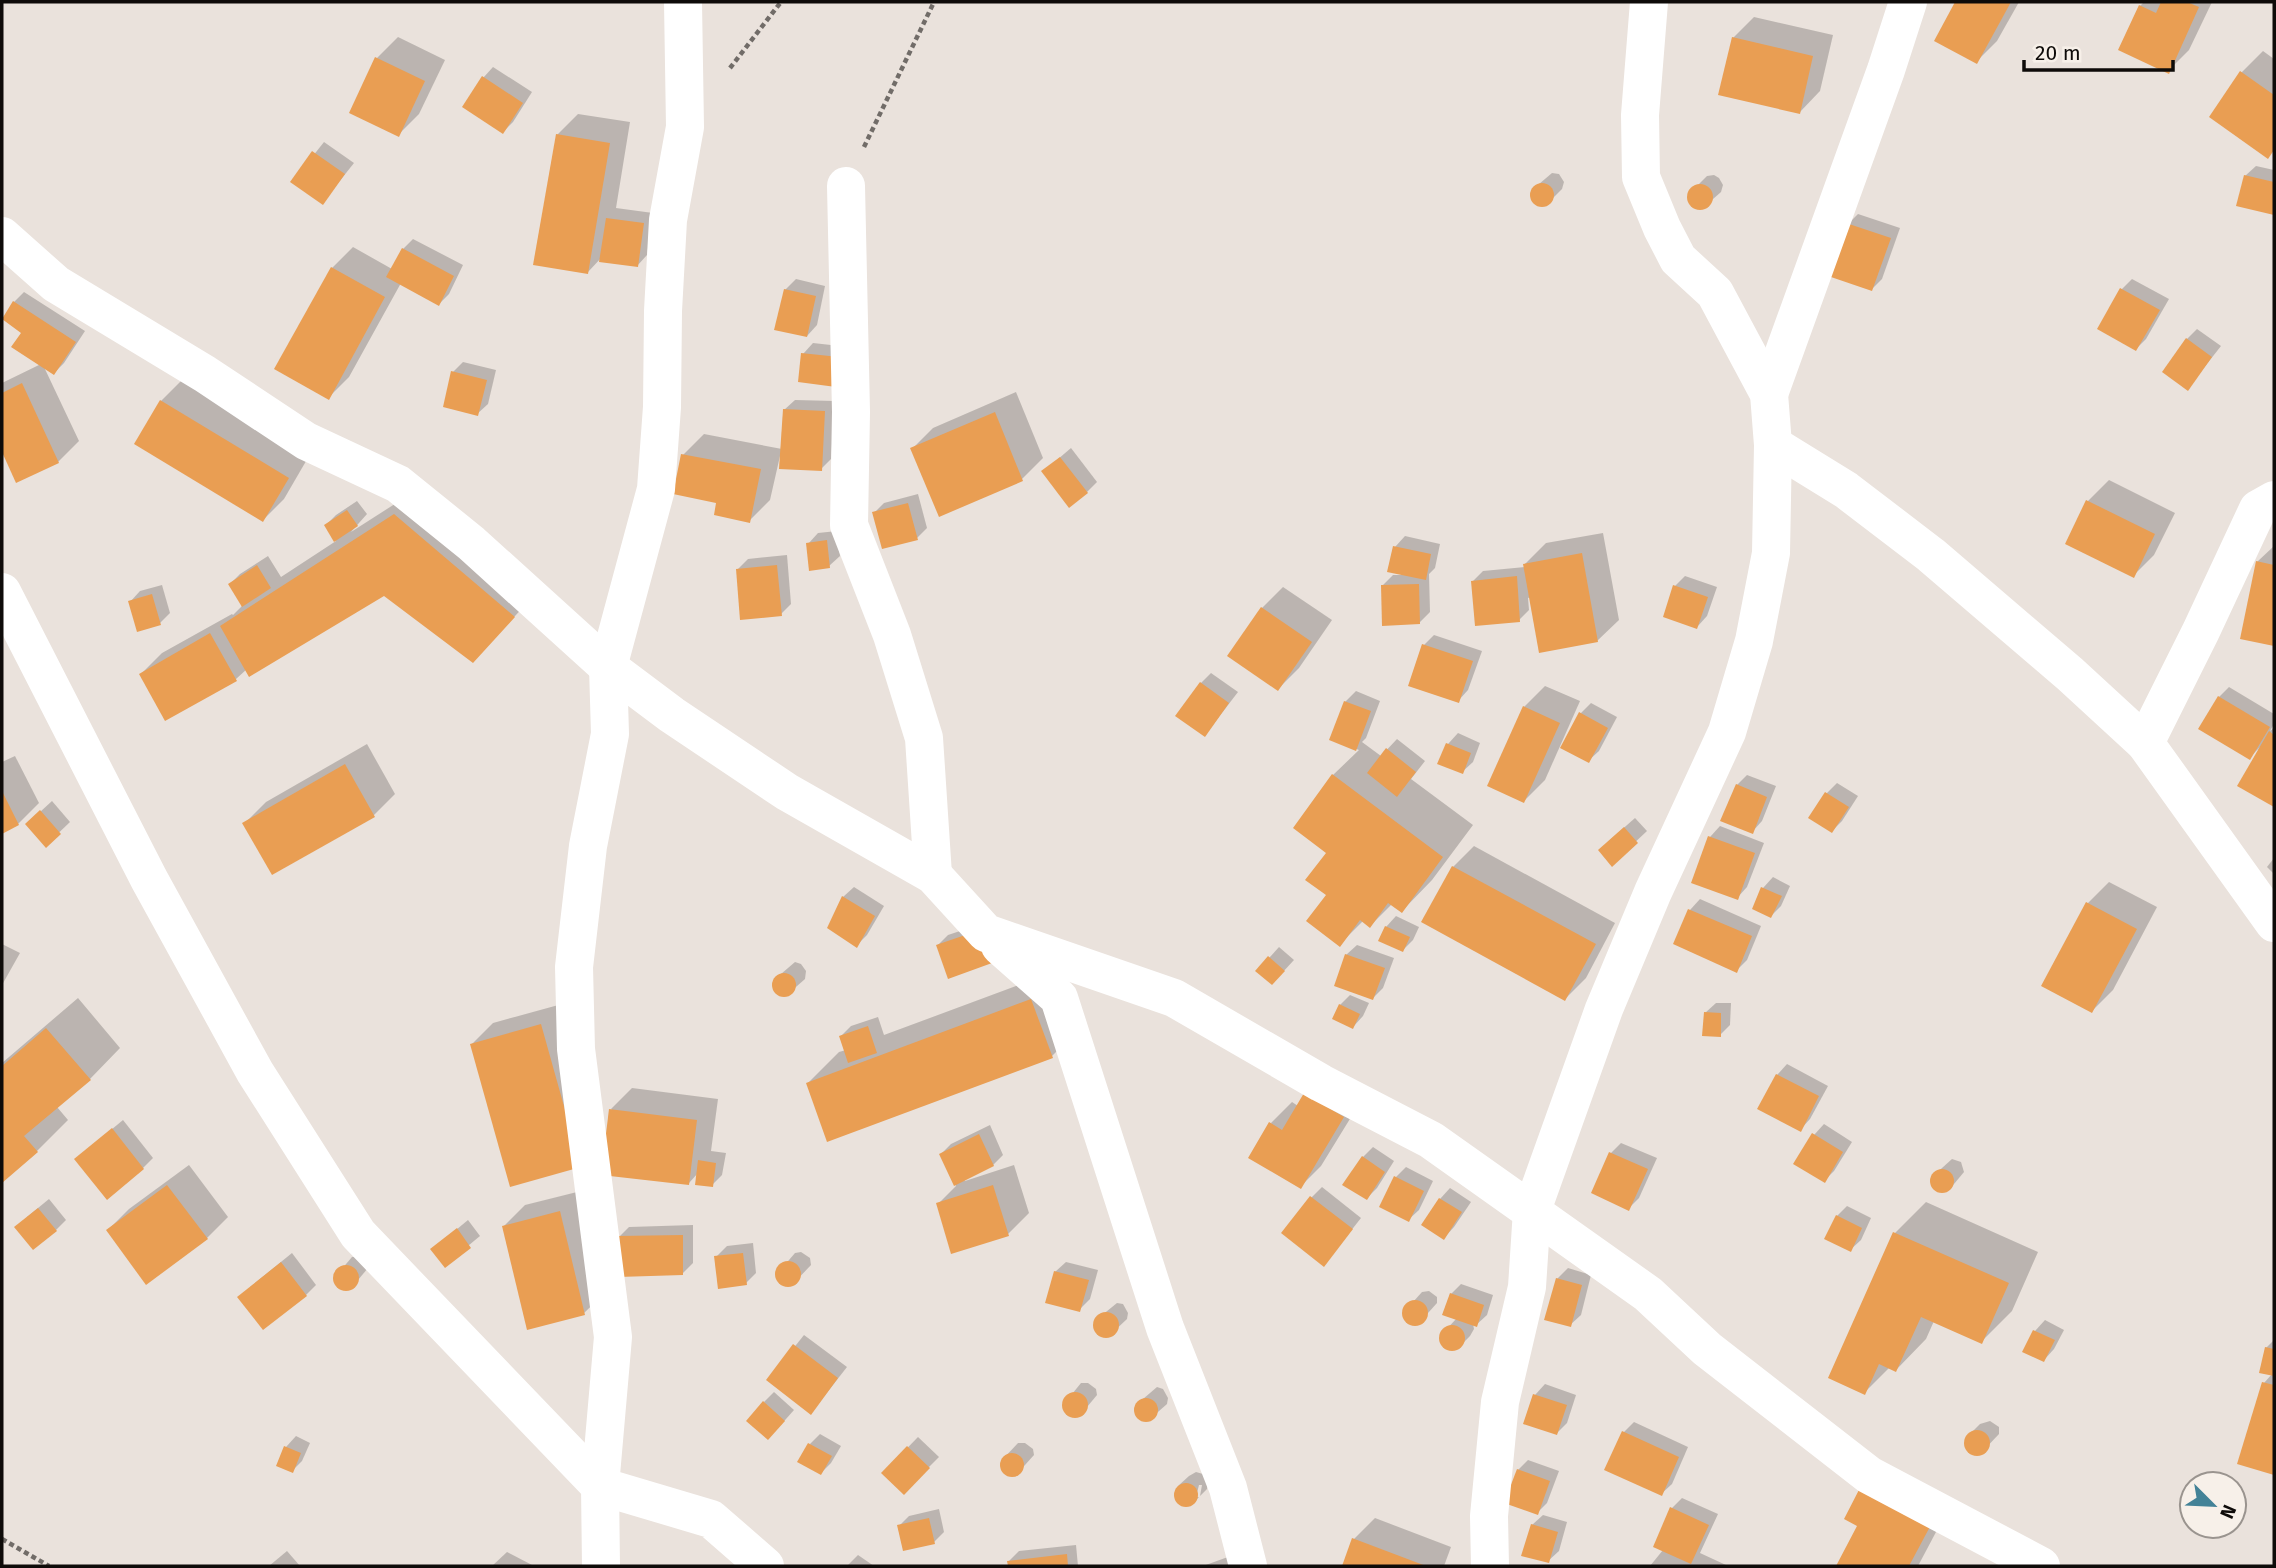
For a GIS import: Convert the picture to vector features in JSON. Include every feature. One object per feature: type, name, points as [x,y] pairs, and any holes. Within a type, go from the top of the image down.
[{"type":"street","points":[[601,1566],[600,1486],[613,1337],[576,1049],[574,967],[588,846],[610,734],[608,667],[656,489],[662,407],[668,220],[685,127],[683,2]]},
{"type":"street","points":[[1490,1566],[1489,1516],[1500,1402],[1527,1286],[1532,1210],[1604,1009],[1653,892],[1727,732],[1754,641],[1771,552],[1773,445],[1769,394],[1715,293],[1678,259],[1641,177],[1640,115],[1649,2]]},
{"type":"street","points":[[1769,394],[1908,2]]},
{"type":"street","points":[[846,186],[851,412],[849,525],[892,635],[923,738],[933,875]]},
{"type":"street","points":[[2,236],[56,284],[205,374],[306,441],[398,484],[471,542],[608,667],[671,715],[787,792],[933,875],[986,933],[1059,998],[1165,1328],[1228,1488],[1248,1566]]},
{"type":"street","points":[[1773,445],[1846,490],[1931,555],[2070,674],[2145,743],[2274,923]]},
{"type":"street","points":[[2145,743],[2201,632],[2258,509],[2274,500]]},
{"type":"street","points":[[2,592],[149,879],[255,1072],[358,1234],[600,1486],[711,1520],[765,1566]]},
{"type":"street","points":[[986,933],[1174,998],[1321,1083],[1431,1140],[1648,1294],[1707,1349],[1869,1475],[2041,1566]]},
{"type":"path","points":[[846,186],[934,2]]},
{"type":"path","points":[[2,1539],[49,1566]]},
{"type":"building","points":[[1955,2],[2011,2],[1977,64],[1934,41]]},
{"type":"building","points":[[2161,2],[2187,2],[2199,7],[2169,74],[2118,50],[2139,5],[2156,13]]},
{"type":"building","points":[[1732,37],[1813,56],[1800,114],[1718,95]]},
{"type":"building","points":[[375,57],[425,81],[399,137],[349,113]]},
{"type":"building","points":[[2240,71],[2274,95],[2274,150],[2268,159],[2209,117]]},
{"type":"building","points":[[482,76],[523,103],[503,134],[462,107]]},
{"type":"building","points":[[556,134],[610,143],[588,274],[533,265]]},
{"type":"building","points":[[312,151],[345,174],[323,205],[290,182]]},
{"type":"building","points":[[2244,175],[2274,182],[2274,215],[2236,206]]},
{"type":"building","points":[[1537,183],[1547,183],[1554,190],[1554,200],[1547,207],[1537,207],[1530,200],[1530,190]]},
{"type":"building","points":[[1700,184],[1709,188],[1713,197],[1709,206],[1700,210],[1691,206],[1687,197],[1691,188]]},
{"type":"building","points":[[606,218],[644,223],[638,267],[599,262]]},
{"type":"building","points":[[1846,223],[1891,238],[1872,291],[1828,276]]},
{"type":"building","points":[[402,248],[454,276],[439,306],[386,277]]},
{"type":"building","points":[[331,267],[385,297],[329,400],[274,369]]},
{"type":"building","points":[[2120,288],[2160,310],[2136,351],[2097,329]]},
{"type":"building","points":[[784,289],[816,296],[807,337],[774,330]]},
{"type":"building","points":[[13,301],[76,342],[54,375],[11,347],[21,333],[2,319]]},
{"type":"building","points":[[2186,338],[2212,357],[2188,391],[2162,372]]},
{"type":"building","points":[[801,353],[839,357],[836,387],[798,382]]},
{"type":"building","points":[[451,371],[487,380],[478,416],[443,407]]},
{"type":"building","points":[[22,383],[59,463],[16,483],[2,452],[2,393]]},
{"type":"building","points":[[160,400],[289,478],[263,522],[134,444]]},
{"type":"building","points":[[783,409],[825,411],[822,471],[779,469]]},
{"type":"building","points":[[995,412],[1023,481],[939,517],[910,448]]},
{"type":"building","points":[[681,454],[761,469],[750,523],[714,515],[716,503],[673,494]]},
{"type":"building","points":[[1060,457],[1088,493],[1069,508],[1041,471]]},
{"type":"building","points":[[2086,500],[2155,534],[2134,578],[2065,544]]},
{"type":"building","points":[[908,503],[918,540],[882,549],[872,512]]},
{"type":"building","points":[[347,510],[358,526],[334,542],[324,525]]},
{"type":"building","points":[[394,514],[515,617],[473,663],[384,596],[249,677],[220,626]]},
{"type":"building","points":[[827,540],[830,568],[809,571],[806,543]]},
{"type":"building","points":[[1393,546],[1431,554],[1426,580],[1387,572]]},
{"type":"building","points":[[1582,553],[1598,642],[1539,653],[1523,564]]},
{"type":"building","points":[[2256,561],[2274,565],[2274,646],[2240,639]]},
{"type":"building","points":[[257,565],[271,588],[242,607],[228,584]]},
{"type":"building","points":[[777,565],[782,616],[740,620],[736,569]]},
{"type":"building","points":[[1517,576],[1520,622],[1475,626],[1471,581]]},
{"type":"building","points":[[1419,584],[1420,624],[1382,626],[1381,585]]},
{"type":"building","points":[[1673,585],[1708,597],[1697,629],[1663,617]]},
{"type":"building","points":[[152,594],[161,625],[137,632],[128,601]]},
{"type":"building","points":[[1261,607],[1312,642],[1278,691],[1227,656]]},
{"type":"building","points":[[210,633],[237,681],[165,721],[139,674]]},
{"type":"building","points":[[1422,644],[1473,661],[1459,703],[1408,686]]},
{"type":"building","points":[[1200,682],[1229,703],[1205,737],[1175,716]]},
{"type":"building","points":[[2218,696],[2270,727],[2250,760],[2198,729]]},
{"type":"building","points":[[1344,701],[1371,711],[1356,751],[1329,740]]},
{"type":"building","points":[[1523,706],[1560,723],[1524,803],[1487,786]]},
{"type":"building","points":[[1579,712],[1608,728],[1589,763],[1560,748]]},
{"type":"building","points":[[2269,731],[2274,735],[2274,807],[2237,786]]},
{"type":"building","points":[[1446,743],[1471,753],[1463,774],[1437,764]]},
{"type":"building","points":[[1386,748],[1416,772],[1397,797],[1367,773]]},
{"type":"building","points":[[345,764],[375,817],[272,875],[242,823]]},
{"type":"building","points":[[1332,774],[1443,857],[1402,913],[1388,903],[1370,928],[1360,920],[1340,947],[1306,921],[1326,895],[1305,880],[1326,853],[1293,828]]},
{"type":"building","points":[[1736,784],[1767,797],[1753,834],[1720,821]]},
{"type":"building","points":[[2,791],[19,825],[2,834]]},
{"type":"building","points":[[1825,792],[1849,807],[1832,833],[1808,818]]},
{"type":"building","points":[[40,810],[61,834],[46,848],[25,824]]},
{"type":"building","points":[[1624,827],[1638,843],[1612,867],[1598,850]]},
{"type":"building","points":[[1708,836],[1755,853],[1738,900],[1691,883]]},
{"type":"building","points":[[1452,866],[1596,944],[1565,1001],[1421,922]]},
{"type":"building","points":[[1761,887],[1782,896],[1771,918],[1752,909]]},
{"type":"building","points":[[842,896],[875,916],[857,948],[827,928]]},
{"type":"building","points":[[2086,902],[2137,929],[2092,1013],[2041,986]]},
{"type":"building","points":[[1688,909],[1752,936],[1737,973],[1673,944]]},
{"type":"building","points":[[1385,926],[1410,937],[1403,952],[1378,941]]},
{"type":"building","points":[[980,930],[992,963],[948,979],[936,945]]},
{"type":"building","points":[[1345,954],[1385,968],[1373,1000],[1334,986]]},
{"type":"building","points":[[1268,956],[1285,971],[1272,985],[1255,971]]},
{"type":"building","points":[[779,973],[789,973],[796,980],[796,990],[789,997],[779,997],[772,990],[772,980]]},
{"type":"building","points":[[1031,999],[1053,1058],[827,1142],[806,1083]]},
{"type":"building","points":[[1339,1004],[1360,1014],[1353,1029],[1332,1019]]},
{"type":"building","points":[[1704,1012],[1721,1013],[1721,1037],[1702,1036]]},
{"type":"building","points":[[541,1024],[581,1167],[510,1187],[470,1044]]},
{"type":"building","points":[[868,1026],[877,1053],[848,1063],[839,1036]]},
{"type":"building","points":[[46,1028],[91,1080],[24,1136],[38,1152],[2,1183],[2,1066]]},
{"type":"building","points":[[1776,1074],[1819,1096],[1801,1132],[1757,1109]]},
{"type":"building","points":[[1304,1093],[1344,1117],[1301,1189],[1248,1158],[1269,1122],[1282,1130]]},
{"type":"building","points":[[609,1109],[697,1120],[689,1185],[601,1175]]},
{"type":"building","points":[[112,1128],[144,1169],[107,1200],[74,1159]]},
{"type":"building","points":[[1812,1133],[1843,1152],[1825,1183],[1793,1164]]},
{"type":"building","points":[[979,1134],[994,1166],[954,1186],[939,1154]]},
{"type":"building","points":[[1609,1152],[1648,1169],[1629,1211],[1591,1193]]},
{"type":"building","points":[[1362,1156],[1385,1172],[1367,1200],[1342,1185]]},
{"type":"building","points":[[698,1160],[716,1163],[713,1187],[695,1185]]},
{"type":"building","points":[[1942,1169],[1951,1172],[1954,1181],[1951,1190],[1942,1193],[1933,1190],[1930,1181],[1933,1172]]},
{"type":"building","points":[[1394,1176],[1424,1191],[1409,1222],[1379,1207]]},
{"type":"building","points":[[167,1185],[208,1239],[146,1285],[106,1230]]},
{"type":"building","points":[[993,1185],[1009,1236],[951,1254],[936,1203]]},
{"type":"building","points":[[1310,1196],[1353,1229],[1324,1267],[1281,1233]]},
{"type":"building","points":[[1439,1198],[1462,1212],[1444,1240],[1421,1225]]},
{"type":"building","points":[[38,1208],[57,1231],[33,1250],[14,1227]]},
{"type":"building","points":[[560,1211],[585,1315],[527,1330],[502,1226]]},
{"type":"building","points":[[1836,1215],[1862,1228],[1851,1252],[1824,1239]]},
{"type":"building","points":[[457,1228],[471,1248],[445,1268],[430,1249]]},
{"type":"building","points":[[1893,1232],[2009,1283],[1982,1344],[1921,1317],[1896,1372],[1879,1364],[1865,1395],[1828,1378]]},
{"type":"building","points":[[683,1235],[683,1275],[618,1277],[617,1236]]},
{"type":"building","points":[[743,1253],[747,1285],[718,1289],[714,1256]]},
{"type":"building","points":[[788,1261],[797,1265],[801,1274],[797,1283],[788,1287],[779,1283],[775,1274],[779,1265]]},
{"type":"building","points":[[281,1262],[307,1296],[263,1330],[237,1297]]},
{"type":"building","points":[[346,1265],[355,1269],[359,1278],[355,1287],[346,1291],[337,1287],[333,1278],[337,1269]]},
{"type":"building","points":[[1054,1271],[1089,1280],[1080,1312],[1045,1303]]},
{"type":"building","points":[[1556,1278],[1582,1285],[1571,1327],[1544,1320]]},
{"type":"building","points":[[1450,1293],[1484,1305],[1477,1327],[1442,1315]]},
{"type":"building","points":[[1415,1300],[1424,1304],[1428,1313],[1424,1322],[1415,1326],[1406,1322],[1402,1313],[1406,1304]]},
{"type":"building","points":[[1106,1312],[1115,1316],[1119,1325],[1115,1334],[1106,1338],[1097,1334],[1093,1325],[1097,1316]]},
{"type":"building","points":[[1452,1325],[1461,1329],[1465,1338],[1461,1347],[1452,1351],[1443,1347],[1439,1338],[1443,1329]]},
{"type":"building","points":[[2033,1330],[2055,1340],[2044,1362],[2022,1352]]},
{"type":"building","points":[[793,1344],[838,1378],[811,1415],[766,1380]]},
{"type":"building","points":[[2265,1347],[2274,1349],[2274,1376],[2259,1373]]},
{"type":"building","points":[[2262,1382],[2274,1385],[2274,1475],[2237,1464]]},
{"type":"building","points":[[1075,1392],[1084,1396],[1088,1405],[1084,1414],[1075,1418],[1066,1414],[1062,1405],[1066,1396]]},
{"type":"building","points":[[1533,1394],[1567,1405],[1557,1435],[1523,1424]]},
{"type":"building","points":[[1146,1398],[1155,1401],[1158,1410],[1155,1419],[1146,1422],[1137,1419],[1134,1410],[1137,1401]]},
{"type":"building","points":[[763,1401],[785,1421],[768,1440],[746,1421]]},
{"type":"building","points":[[1977,1430],[1986,1434],[1990,1443],[1986,1452],[1977,1456],[1968,1452],[1964,1443],[1968,1434]]},
{"type":"building","points":[[1622,1431],[1679,1457],[1662,1496],[1604,1470]]},
{"type":"building","points":[[808,1443],[832,1456],[821,1475],[797,1462]]},
{"type":"building","points":[[284,1446],[301,1453],[293,1473],[276,1466]]},
{"type":"building","points":[[907,1446],[930,1468],[904,1495],[881,1473]]},
{"type":"building","points":[[1007,1453],[1017,1453],[1024,1460],[1024,1470],[1017,1477],[1007,1477],[1000,1470],[1000,1460]]},
{"type":"building","points":[[1517,1469],[1550,1481],[1538,1515],[1504,1503]]},
{"type":"building","points":[[1186,1483],[1195,1486],[1198,1495],[1195,1504],[1186,1507],[1177,1504],[1174,1495],[1177,1486]]},
{"type":"building","points":[[1862,1484],[1933,1521],[1909,1566],[1836,1566],[1857,1526],[1844,1519]]},
{"type":"building","points":[[1670,1507],[1709,1525],[1691,1564],[1653,1547]]},
{"type":"building","points":[[929,1518],[935,1544],[903,1551],[897,1525]]},
{"type":"building","points":[[1531,1524],[1558,1532],[1549,1563],[1521,1556]]},
{"type":"building","points":[[1352,1538],[1426,1566],[1342,1566]]},
{"type":"building","points":[[1067,1554],[1068,1566],[1008,1566],[1007,1561]]}]
